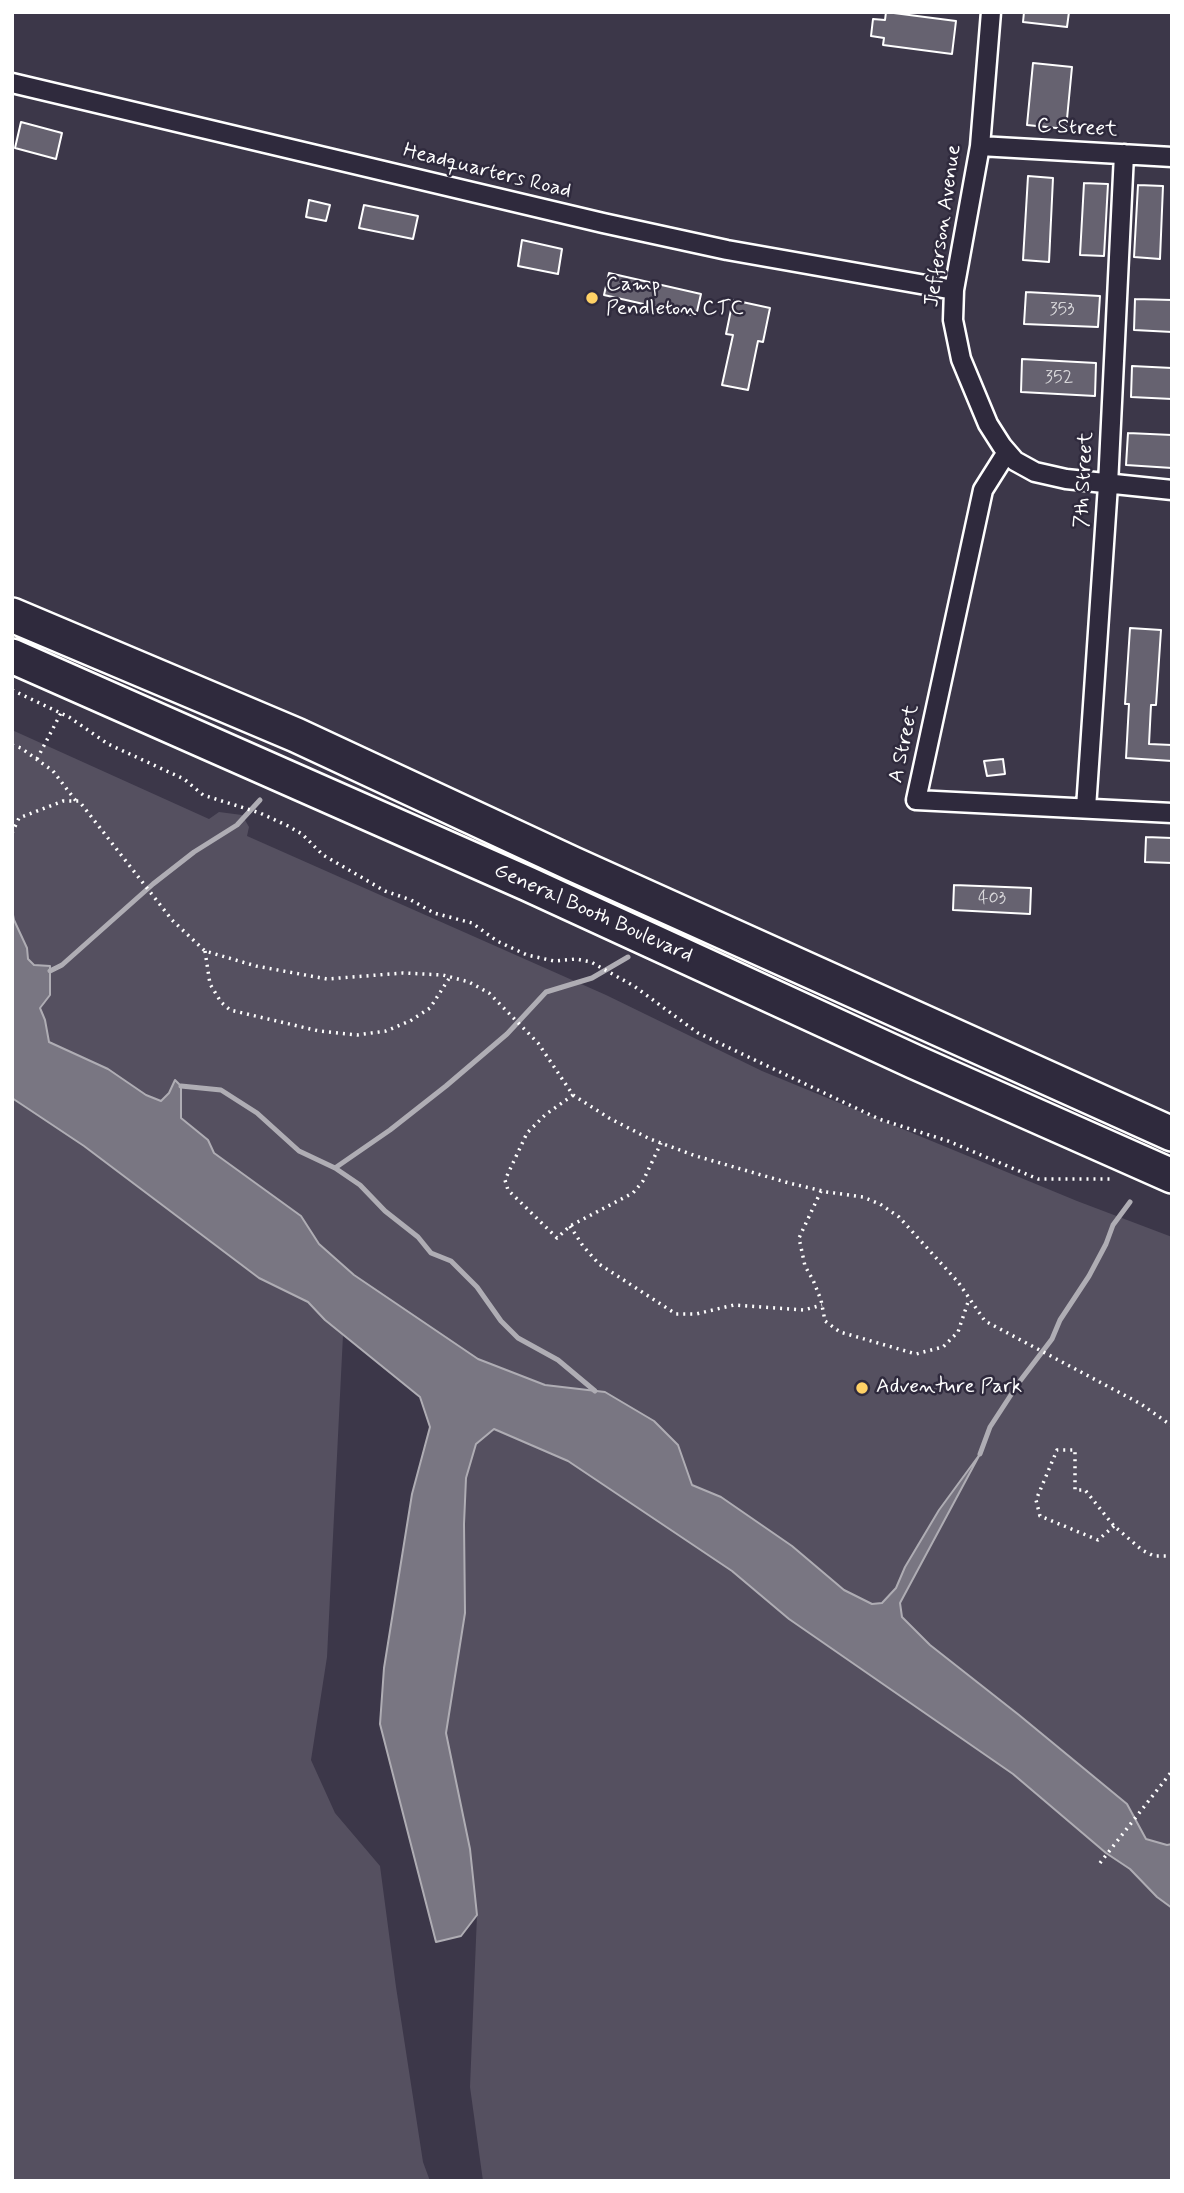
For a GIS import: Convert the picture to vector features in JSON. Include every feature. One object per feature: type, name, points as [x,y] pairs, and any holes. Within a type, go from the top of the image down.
[{"type":"highway","name":"General Booth Boulevard","points":[[12,615],[296,735],[573,864],[1172,1133]]},
{"type":"highway","name":"General Booth Boulevard","points":[[12,656],[541,890],[1172,1176]]},
{"type":"street","name":"Jefferson Avenue","points":[[991,12],[980,146],[954,290],[953,320],[961,359],[988,424],[1015,461],[1035,472],[1066,479],[1172,490]]},
{"type":"street","name":"Headquarters Road","points":[[12,83],[603,223],[727,250],[954,290]]},
{"type":"street","name":"C Street","points":[[980,146],[1172,157]]},
{"type":"street","name":"7th Street","points":[[1086,808],[1108,485],[1124,154]]},
{"type":"street","name":"A Street","points":[[1007,452],[983,490],[916,800],[1172,813]]},
{"type":"path","points":[[12,690],[61,713],[95,737],[184,779],[204,795],[260,813],[302,834],[323,855],[385,891],[411,900],[434,913],[472,923],[497,942],[527,955],[554,961],[576,959],[591,962],[624,980],[698,1033],[878,1119],[948,1142],[1038,1179],[1096,1177],[1116,1180]]},
{"type":"path","points":[[37,759],[61,713]]},
{"type":"path","points":[[12,745],[53,771],[172,920],[205,951],[256,966],[327,979],[403,973],[450,977],[469,982],[489,993],[538,1043],[573,1095],[609,1118],[696,1156],[821,1191],[863,1197],[880,1204],[899,1217],[958,1282],[985,1321],[1141,1404],[1172,1426]]},
{"type":"path","points":[[12,833],[19,818],[63,801],[78,801]]},
{"type":"path","points":[[205,951],[210,985],[220,1002],[230,1010],[319,1031],[357,1035],[386,1031],[410,1021],[429,1008],[450,977]]},
{"type":"path","points":[[573,1095],[545,1115],[527,1133],[505,1180],[508,1190],[557,1238],[570,1226],[633,1193],[643,1181],[661,1143]]},
{"type":"path","points":[[821,1191],[799,1238],[804,1266],[813,1280],[825,1321],[840,1332],[916,1354],[943,1347],[958,1332],[969,1299]]},
{"type":"path","points":[[570,1226],[599,1264],[676,1314],[696,1314],[734,1305],[804,1310],[822,1305]]},
{"type":"path","points":[[1114,1526],[1097,1539],[1040,1516],[1036,1500],[1056,1450],[1075,1450],[1075,1490],[1085,1490],[1114,1526],[1142,1550],[1154,1556],[1172,1556]]},
{"type":"path","points":[[1100,1863],[1172,1771]]},
{"type":"shaded area","points":[[12,730],[209,819],[219,812],[242,815],[249,827],[247,836],[606,995],[762,1071],[1077,1201],[1172,1237],[1172,1844],[1146,1839],[1133,1815],[561,1387],[545,1385],[478,1359],[354,1275],[319,1244],[314,1236],[12,1066]]},
{"type":"shaded area","points":[[12,910],[27,948],[28,959],[34,965],[50,966],[50,995],[40,1008],[49,1042],[108,1069],[146,1095],[161,1101],[169,1093],[175,1080],[181,1086],[181,1118],[208,1140],[214,1153],[301,1216],[319,1244],[354,1275],[478,1359],[545,1385],[605,1392],[654,1421],[678,1445],[692,1485],[721,1497],[792,1546],[844,1590],[872,1604],[882,1603],[896,1588],[905,1567],[939,1510],[980,1454],[900,1603],[902,1617],[930,1645],[1127,1804],[1146,1839],[1172,1844],[1172,1908],[1157,1897],[1130,1869],[1106,1853],[1013,1774],[789,1619],[732,1571],[568,1461],[494,1429],[476,1444],[466,1478],[465,1613],[446,1733],[470,1849],[477,1915],[461,1936],[436,1942],[380,1724],[384,1668],[412,1494],[430,1427],[420,1397],[325,1320],[308,1302],[259,1278],[84,1146],[12,1098]]},
{"type":"shaded area","points":[[12,1098],[84,1146],[259,1278],[308,1302],[343,1335],[327,1657],[311,1760],[335,1813],[380,1866],[423,2162],[430,2181],[12,2181]]},
{"type":"shaded area","points":[[494,1429],[568,1461],[732,1571],[789,1619],[1013,1774],[1106,1853],[1130,1869],[1157,1897],[1172,1908],[1172,2181],[483,2181],[470,2087],[477,1915],[470,1849],[446,1733],[465,1613],[466,1478],[476,1444]]},
{"type":"building","points":[[886,12],[956,21],[952,54],[883,45],[884,38],[871,36],[873,19],[885,20]]},
{"type":"building","points":[[1024,12],[1069,12],[1067,27],[1023,22]]},
{"type":"building","points":[[1033,63],[1072,67],[1066,129],[1027,125]]},
{"type":"building","points":[[21,122],[62,133],[56,159],[15,148]]},
{"type":"building","points":[[1028,176],[1053,178],[1049,262],[1023,260]]},
{"type":"building","points":[[1084,183],[1108,184],[1104,256],[1080,255]]},
{"type":"building","points":[[1138,185],[1163,186],[1160,259],[1134,257]]},
{"type":"building","points":[[309,200],[330,205],[326,221],[306,217]]},
{"type":"building","points":[[364,205],[418,216],[413,239],[359,228]]},
{"type":"building","points":[[522,240],[562,249],[558,274],[518,266]]},
{"type":"building","points":[[609,273],[701,294],[696,316],[604,295]]},
{"type":"building","points":[[1026,292],[1100,296],[1098,327],[1024,324]]},
{"type":"building","points":[[1135,299],[1172,300],[1172,332],[1134,330]]},
{"type":"building","points":[[733,300],[770,308],[763,342],[758,341],[748,390],[722,385],[733,335],[726,334]]},
{"type":"building","points":[[1022,359],[1096,363],[1095,396],[1021,392]]},
{"type":"building","points":[[1132,366],[1172,368],[1172,399],[1131,397]]},
{"type":"building","points":[[1128,433],[1172,435],[1172,468],[1126,465]]},
{"type":"building","points":[[1130,628],[1161,630],[1156,705],[1151,705],[1149,744],[1172,745],[1172,761],[1126,758],[1129,704],[1125,704]]},
{"type":"building","points":[[1003,759],[1005,774],[987,776],[984,761]]},
{"type":"building","points":[[1146,837],[1172,838],[1172,863],[1145,862]]},
{"type":"building","points":[[954,885],[1031,888],[1030,914],[953,910]]},
{"type":"waterway","points":[[50,971],[62,965],[153,884],[194,852],[237,825],[260,800]]},
{"type":"waterway","points":[[181,1086],[221,1090],[257,1113],[299,1151],[335,1168],[390,1130],[446,1086],[507,1034],[546,992],[592,978],[628,957]]},
{"type":"waterway","points":[[335,1168],[360,1185],[385,1211],[418,1237],[431,1253],[451,1261],[477,1287],[501,1321],[518,1338],[558,1360],[595,1391]]},
{"type":"waterway","points":[[980,1454],[990,1427],[1052,1339],[1060,1320],[1089,1276],[1113,1225],[1130,1202]]},
{"type":"place","name":"Camp Pendleton CTC","points":[[592,298]]},
{"type":"place","name":"Adventure Park","points":[[862,1388]]}]
